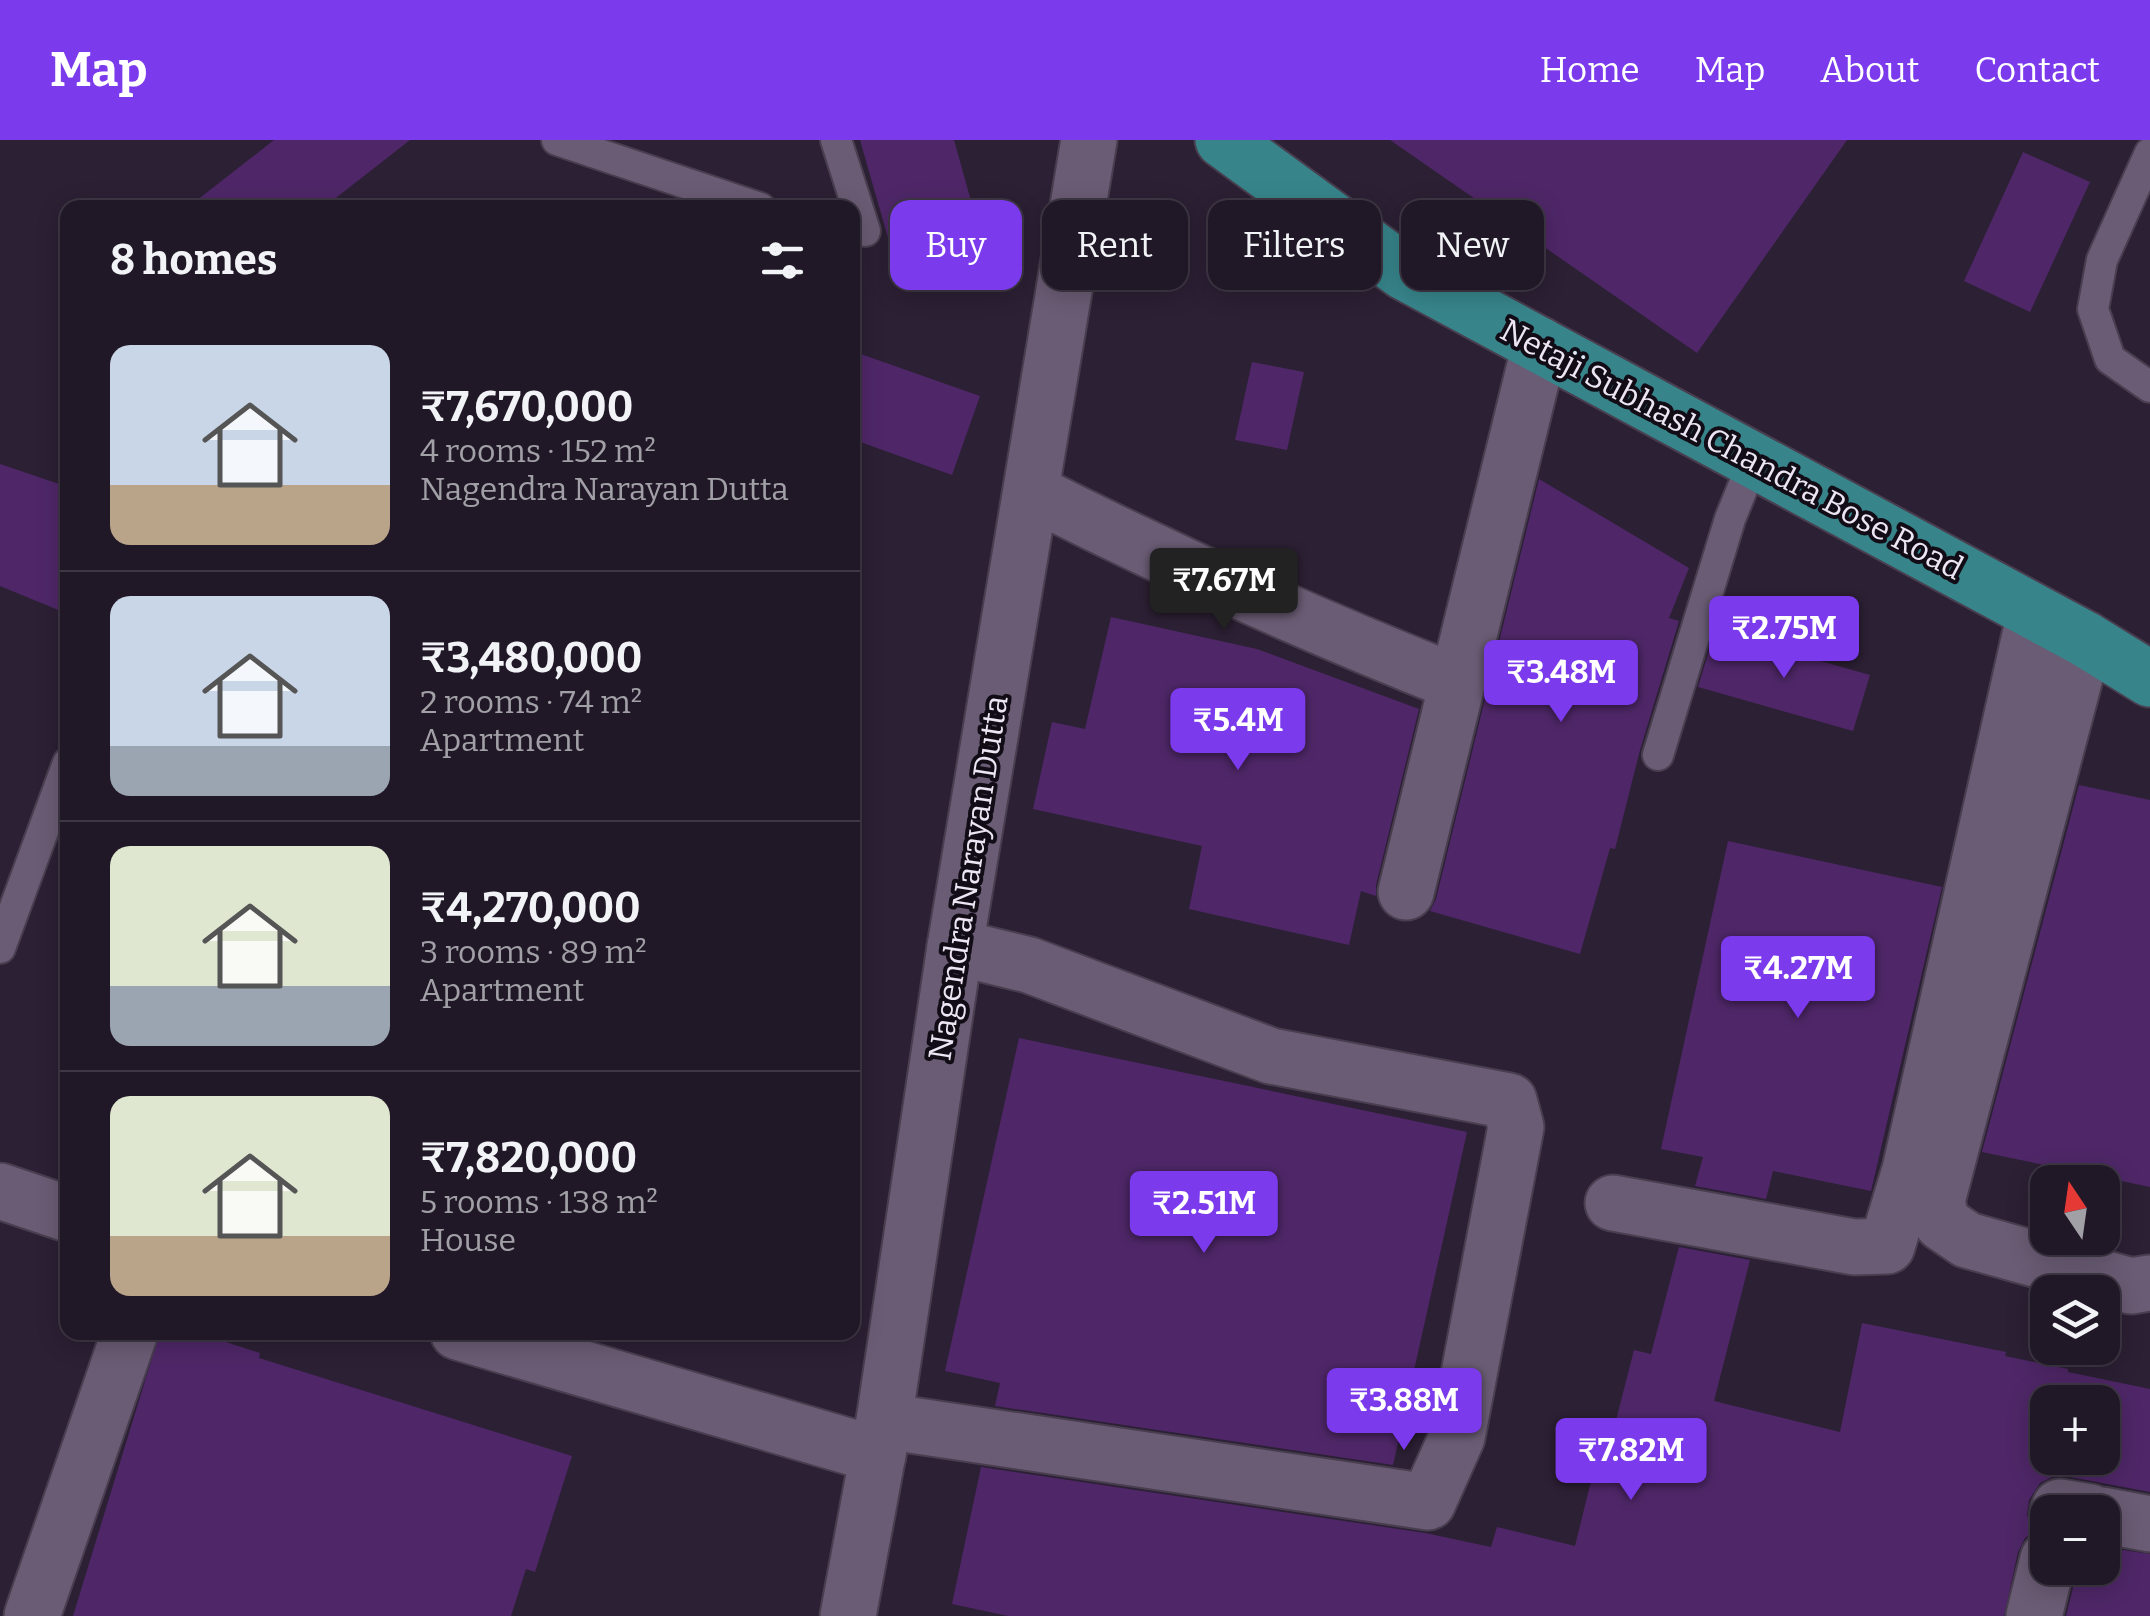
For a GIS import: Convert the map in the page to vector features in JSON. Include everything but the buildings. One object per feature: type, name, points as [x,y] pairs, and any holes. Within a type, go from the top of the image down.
[{"type":"main road","name":"Netaji Subhash Chandra Bose Road","points":[[1223,140],[1404,272],[2085,639],[2150,679]]},
{"type":"street","name":"Nagendra Narayan Dutta","points":[[848,1616],[881,1438],[955,947],[1089,140]]},
{"type":"street","points":[[1406,892],[1540,345]]},
{"type":"street","points":[[1032,492],[1176,565],[1292,617],[1457,683]]},
{"type":"street","points":[[1613,1204],[1854,1247],[1887,1246],[1914,1151],[2035,613]]},
{"type":"street","points":[[2085,639],[1937,1201],[1942,1223],[1968,1240],[2132,1286],[2150,1283]]},
{"type":"street","points":[[490,1340],[881,1438],[1428,1502],[1457,1438],[1516,1127],[1509,1101],[1271,1056],[1029,965],[955,947]]},
{"type":"street","points":[[0,1191],[60,1211]]},
{"type":"street","points":[[32,1616],[127,1340]]},
{"type":"street","points":[[2120,1518],[2150,1524]]},
{"type":"street","points":[[2034,1616],[2042,1585]]},
{"type":"lane","points":[[557,140],[736,200]]},
{"type":"lane","points":[[836,140],[855,200]]},
{"type":"lane","points":[[2150,153],[2102,260],[2093,308],[2110,359],[2150,387]]},
{"type":"lane","points":[[1658,755],[1730,519],[1753,462]]},
{"type":"lane","points":[[0,948],[60,785]]}]
